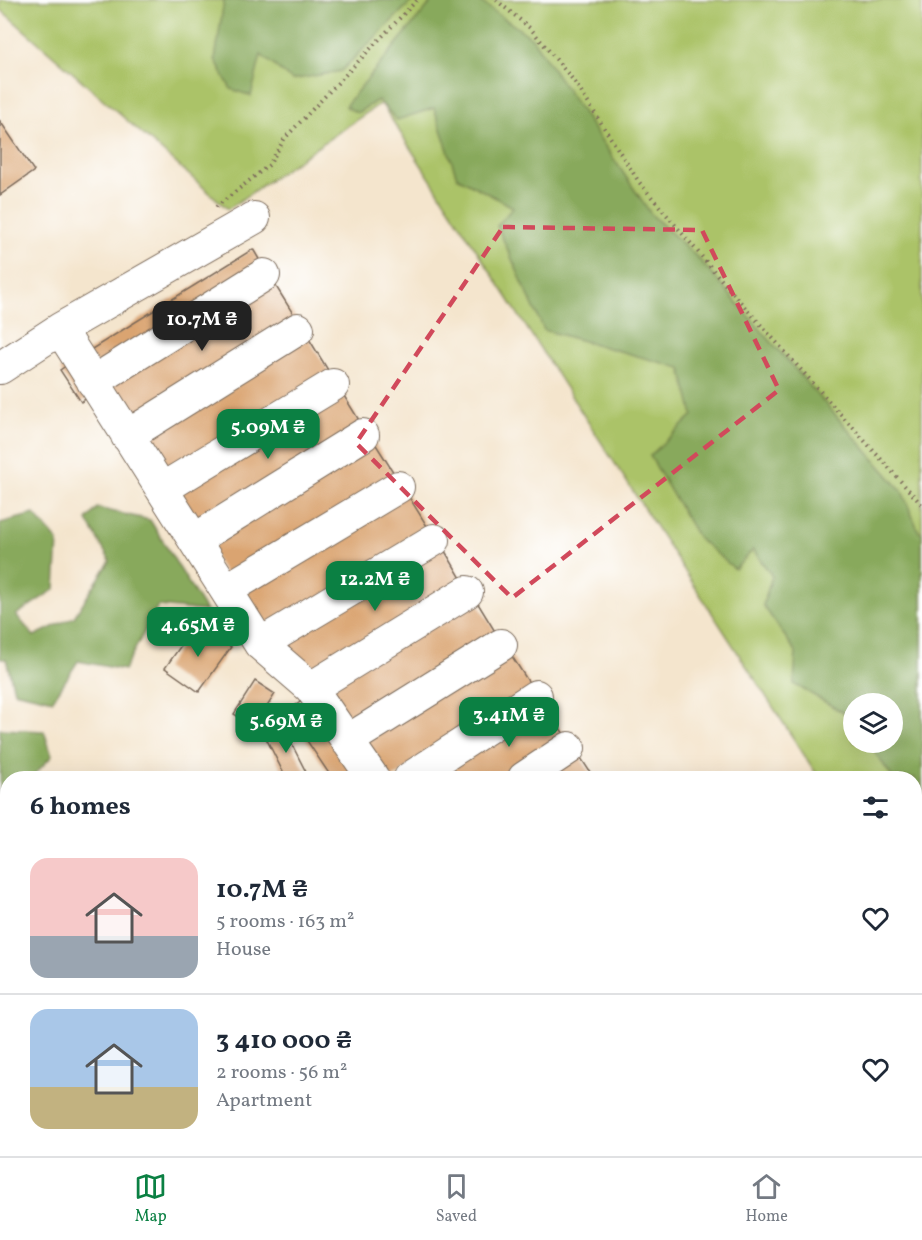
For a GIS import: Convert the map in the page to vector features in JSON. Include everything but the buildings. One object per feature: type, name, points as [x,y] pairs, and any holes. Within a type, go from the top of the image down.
[{"type":"lane","points":[[0,368],[60,330],[254,218]]},
{"type":"lane","points":[[93,382],[264,275]]},
{"type":"lane","points":[[127,436],[298,329]]},
{"type":"lane","points":[[60,330],[260,644],[311,688],[368,771]]},
{"type":"lane","points":[[162,489],[333,385]]},
{"type":"lane","points":[[194,540],[363,435]]},
{"type":"lane","points":[[226,590],[398,487]]},
{"type":"lane","points":[[260,644],[434,540]]},
{"type":"lane","points":[[311,688],[467,592]]},
{"type":"lane","points":[[347,741],[501,645]]},
{"type":"lane","points":[[421,771],[536,696]]},
{"type":"lane","points":[[534,771],[569,748]]},
{"type":"path","points":[[210,212],[269,165],[285,138],[417,0]]},
{"type":"path","points":[[496,0],[531,29],[574,81],[639,182],[720,278],[922,505]]},
{"type":"highlighted area","points":[[503,227],[702,230],[779,390],[512,598],[356,443]]},
{"type":"green space","points":[[0,0],[922,0],[922,771],[814,771],[381,103],[228,209],[0,9]]},
{"type":"green space","points":[[224,0],[413,0],[341,71],[292,80],[261,55],[251,96],[231,89],[215,60]]},
{"type":"green space","points":[[433,0],[478,0],[532,38],[651,214],[697,257],[902,491],[919,532],[922,533],[922,771],[888,771],[875,753],[903,753],[903,693],[843,693],[843,712],[794,684],[796,652],[763,605],[772,576],[753,550],[735,569],[698,538],[650,456],[693,415],[681,368],[544,330],[497,226],[513,207],[457,177],[434,108],[397,120],[378,100],[357,113],[345,106]]},
{"type":"green space","points":[[97,508],[150,520],[206,611],[158,606],[124,670],[78,661],[53,700],[14,691],[6,659],[0,659],[0,523],[34,514],[58,541],[55,589],[16,615],[34,636],[74,617],[110,561],[87,520]]},
{"type":"green space","points":[[0,729],[44,731],[52,756],[38,771],[0,771]]}]
